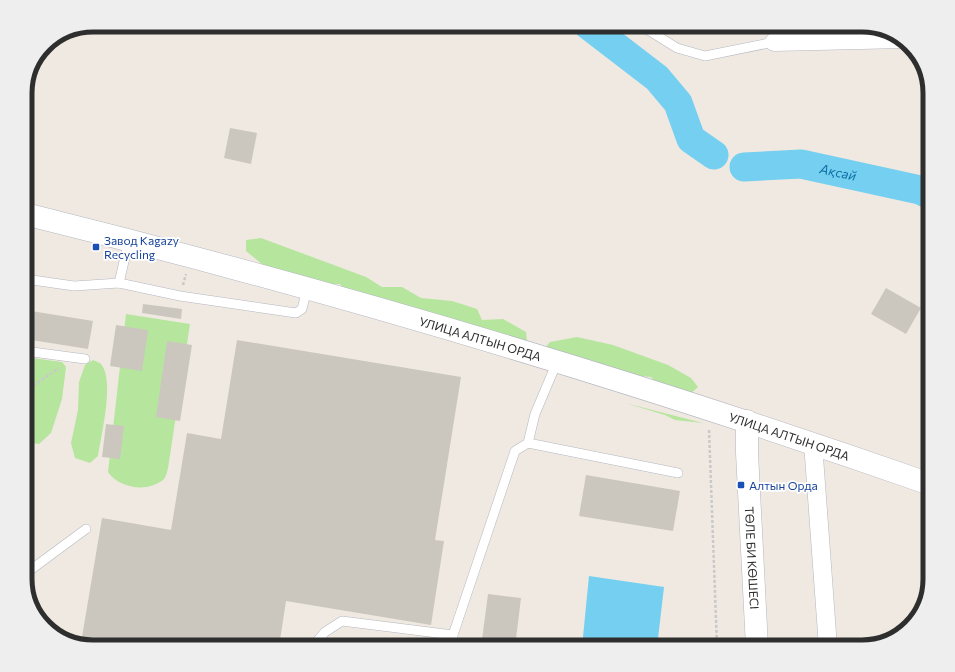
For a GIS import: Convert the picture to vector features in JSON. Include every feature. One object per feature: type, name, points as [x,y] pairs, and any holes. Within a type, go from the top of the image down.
[{"type":"main road","name":"УЛИЦА АЛТЫН ОРДА","points":[[32,216],[307,288],[557,362],[747,421],[923,482]]},
{"type":"main road","name":"ТӨЛЕ БИ КӨШЕСІ","points":[[747,421],[747,453],[757,640]]},
{"type":"street","points":[[774,42],[891,39]]},
{"type":"street","points":[[813,443],[827,640]]},
{"type":"lane","points":[[652,32],[678,48],[705,56],[774,42]]},
{"type":"lane","points":[[119,283],[129,240]]},
{"type":"lane","points":[[32,280],[74,286],[119,283],[180,296],[296,313],[302,309],[307,288]]},
{"type":"lane","points":[[32,352],[85,359]]},
{"type":"lane","points":[[528,443],[535,414],[557,362]]},
{"type":"lane","points":[[453,640],[515,451],[528,443],[678,473]]},
{"type":"lane","points":[[32,569],[86,529]]},
{"type":"lane","points":[[318,640],[325,632],[342,621],[453,635]]},
{"type":"path","points":[[32,386],[73,358]]},
{"type":"path","points":[[708,409],[717,640]]},
{"type":"green space","points":[[261,238],[366,277],[382,287],[402,287],[421,298],[452,301],[477,309],[482,320],[503,319],[526,332],[527,342],[347,294],[340,284],[324,284],[310,281],[289,272],[263,265],[246,251],[246,240]]},
{"type":"green space","points":[[126,314],[190,324],[167,473],[163,480],[156,484],[141,487],[133,487],[119,482],[108,472]]},
{"type":"green space","points":[[577,337],[613,345],[668,365],[691,378],[698,387],[689,395],[661,388],[651,377],[631,375],[543,350],[550,342]]},
{"type":"green space","points":[[32,358],[62,362],[66,367],[62,399],[51,433],[39,444],[32,443]]},
{"type":"green space","points":[[93,360],[101,364],[105,372],[107,395],[98,456],[90,463],[75,458],[71,443],[78,410],[79,382],[85,365]]},
{"type":"green space","points":[[625,403],[703,423],[675,420],[665,415]]},
{"type":"water","points":[[589,576],[664,587],[658,640],[583,640]]},
{"type":"building","points":[[230,128],[257,133],[251,164],[224,158]]},
{"type":"building","points":[[886,288],[921,308],[906,334],[871,314]]},
{"type":"building","points":[[143,304],[182,309],[181,319],[142,313]]},
{"type":"building","points":[[32,311],[93,321],[88,349],[32,340]]},
{"type":"building","points":[[116,325],[148,330],[142,371],[110,366]]},
{"type":"building","points":[[237,340],[461,377],[435,540],[444,541],[431,625],[286,601],[280,640],[93,640],[82,639],[102,518],[171,530],[187,433],[221,439]]},
{"type":"building","points":[[167,341],[192,345],[180,421],[156,417]]},
{"type":"building","points":[[106,424],[124,426],[120,459],[102,457]]},
{"type":"building","points":[[586,475],[680,491],[673,531],[579,516]]},
{"type":"building","points":[[488,594],[521,598],[516,640],[482,640]]},
{"type":"waterway","name":"Ақсай","points":[[597,32],[657,78],[678,103],[691,139],[714,155]]},
{"type":"waterway","name":"Ақсай","points":[[744,167],[801,164],[923,192]]},
{"type":"place","name":"Завод Kagazy Recycling","points":[[96,247]]},
{"type":"place","name":"Алтын Орда","points":[[741,485]]}]
